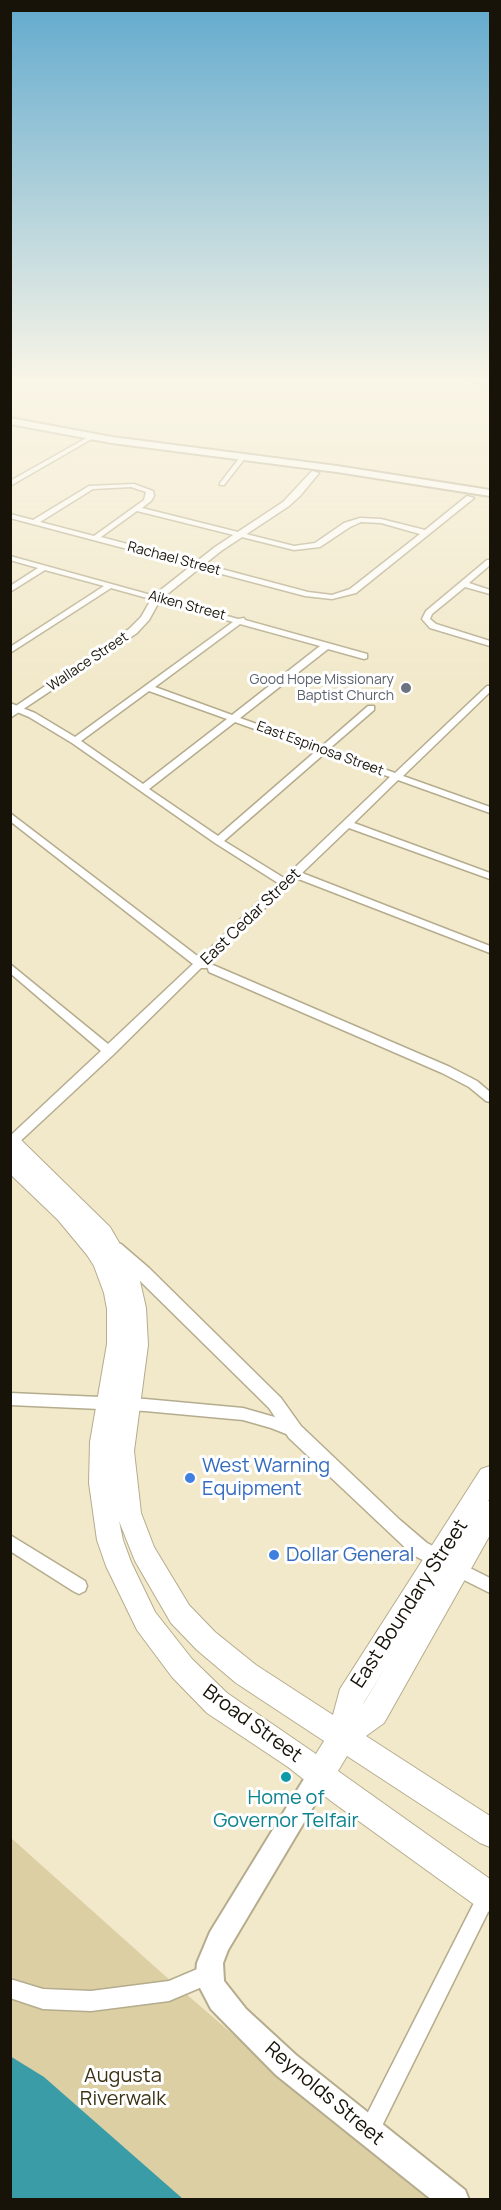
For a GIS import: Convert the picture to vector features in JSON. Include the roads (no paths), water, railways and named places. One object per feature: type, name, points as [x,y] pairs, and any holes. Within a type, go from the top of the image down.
[{"type":"main road","points":[[393,483],[490,493]]},
{"type":"main road","points":[[403,483],[454,491],[470,498],[490,502]]},
{"type":"main road","name":"Broad Street","points":[[11,1147],[95,1249],[104,1263],[115,1293],[118,1310],[118,1403],[129,1513],[144,1553],[180,1614],[206,1641],[246,1674],[490,1833]]},
{"type":"main road","name":"Broad Street","points":[[11,1147],[91,1220],[113,1247],[128,1276],[135,1308],[136,1345],[118,1403],[102,1442],[101,1483],[104,1506],[119,1566],[146,1621],[182,1668],[217,1703],[298,1757],[410,1841],[490,1893]]},
{"type":"main road","name":"East Boundary Street","points":[[209,1974],[213,1952],[219,1941],[343,1736],[374,1713],[490,1477]]},
{"type":"main road","name":"East Boundary Street","points":[[448,1564],[490,1512]]},
{"type":"main road","name":"Reynolds Street","points":[[209,1974],[220,2000],[286,2065],[454,2199]]},
{"type":"street","name":"Wallace Street","points":[[13,710],[133,631],[145,618],[156,598],[197,565],[292,499],[306,483]]},
{"type":"street","points":[[34,522],[79,492],[95,486],[120,485],[144,488],[150,496],[137,509],[95,538]]},
{"type":"street","points":[[137,509],[300,548],[317,545],[351,522],[360,520],[381,521],[426,533],[470,498]]},
{"type":"street","name":"Rachael Street","points":[[10,516],[316,595],[338,596],[353,591],[426,533]]},
{"type":"street","name":"Aiken Street","points":[[10,558],[241,620],[364,656]]},
{"type":"street","points":[[490,562],[429,613],[427,622],[490,644]]},
{"type":"street","points":[[10,590],[45,567]]},
{"type":"street","points":[[463,584],[490,592]]},
{"type":"street","points":[[13,649],[111,585]]},
{"type":"street","points":[[75,741],[241,620]]},
{"type":"street","points":[[143,789],[327,645]]},
{"type":"street","name":"East Espinosa Street","points":[[149,688],[490,810]]},
{"type":"street","name":"East Cedar Street","points":[[11,1147],[109,1052],[207,967],[296,874],[490,688]]},
{"type":"street","points":[[218,841],[371,708]]},
{"type":"street","points":[[13,710],[75,741],[218,841],[286,884]]},
{"type":"street","points":[[10,816],[207,967],[446,1070],[473,1084],[490,1098]]},
{"type":"street","points":[[348,824],[490,876]]},
{"type":"street","points":[[296,874],[490,950]]},
{"type":"street","points":[[10,967],[109,1052]]},
{"type":"street","points":[[113,1247],[143,1273],[275,1403],[295,1432],[406,1538],[490,1586]]},
{"type":"street","points":[[10,1399],[118,1403],[243,1414],[273,1422],[295,1432]]},
{"type":"street","points":[[10,1542],[79,1586]]},
{"type":"street","points":[[368,2132],[490,1893]]},
{"type":"street","points":[[10,1988],[43,1999],[92,2001],[169,1991],[209,1974]]},
{"type":"water","points":[[10,2056],[44,2077],[183,2199],[11,2199]]},
{"type":"place","name":"Good Hope Missionary Baptist Church","points":[[406,688]]},
{"type":"place","name":"West Warning Equipment","points":[[190,1478]]},
{"type":"place","name":"Dollar General","points":[[274,1555]]},
{"type":"place","name":"Home of Governor Telfair","points":[[286,1777]]},
{"type":"park label","name":"Augusta Riverwalk","points":[[123,2088]]}]
